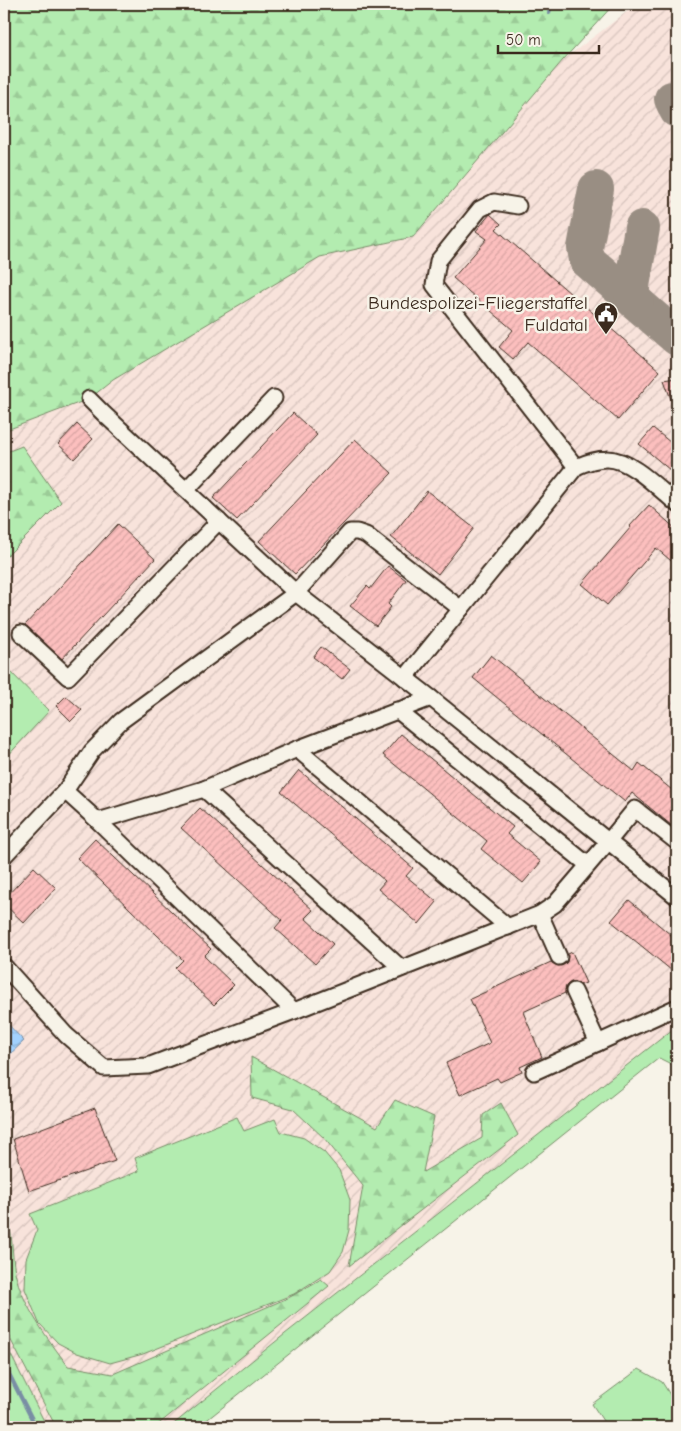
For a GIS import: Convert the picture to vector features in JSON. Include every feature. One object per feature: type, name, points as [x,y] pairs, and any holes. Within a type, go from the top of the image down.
[{"type":"lane","points":[[518,206],[494,202],[480,209],[438,261],[434,285],[576,467]]},
{"type":"lane","points":[[89,398],[296,593],[431,698],[677,897]]},
{"type":"lane","points":[[186,490],[274,398]]},
{"type":"lane","points":[[405,678],[576,467],[590,461],[606,459],[619,461],[633,468],[677,504]]},
{"type":"lane","points":[[21,633],[68,676],[219,521]]},
{"type":"lane","points":[[4,856],[65,791],[92,751],[121,721],[296,593],[350,532],[366,535],[461,609]]},
{"type":"lane","points":[[98,821],[204,789],[297,749],[431,698]]},
{"type":"lane","points":[[397,710],[588,865]]},
{"type":"lane","points":[[297,749],[508,927]]},
{"type":"lane","points":[[204,789],[401,968]]},
{"type":"lane","points":[[65,791],[294,1011]]},
{"type":"lane","points":[[4,966],[66,1035],[104,1068],[148,1066],[294,1011],[540,914],[555,904],[634,809],[677,842]]},
{"type":"lane","points":[[540,914],[559,957]]},
{"type":"lane","points":[[574,991],[598,1043]]},
{"type":"lane","points":[[534,1072],[677,1007]]},
{"type":"shaded area","points":[[637,4],[677,4],[677,1026],[282,1336],[170,1427],[47,1427],[4,1341],[4,431],[89,399],[113,380],[316,257],[413,237],[563,60]]},
{"type":"green space","points":[[4,4],[614,4],[563,60],[413,237],[320,257],[113,380],[89,399],[4,431]]},
{"type":"green space","points":[[22,446],[61,502],[4,559],[4,453]]},
{"type":"green space","points":[[4,665],[49,711],[4,760]]},
{"type":"green space","points":[[677,1026],[677,1067],[659,1058],[198,1427],[170,1427],[285,1334]]},
{"type":"green space","points":[[251,1057],[377,1127],[395,1100],[434,1117],[423,1172],[482,1138],[483,1115],[501,1103],[518,1135],[349,1266],[363,1186],[324,1138],[293,1109],[252,1098]]},
{"type":"green space","points":[[237,1117],[244,1131],[275,1119],[281,1132],[304,1138],[324,1152],[339,1170],[350,1200],[349,1230],[343,1252],[330,1271],[294,1294],[143,1354],[110,1363],[77,1353],[58,1343],[39,1323],[25,1289],[26,1259],[37,1230],[30,1214],[139,1171],[135,1158]]},
{"type":"green space","points":[[4,1212],[11,1234],[15,1272],[23,1297],[52,1345],[68,1366],[113,1374],[290,1297],[321,1279],[329,1286],[155,1427],[56,1427],[4,1327]]},
{"type":"green space","points":[[4,1341],[47,1427],[15,1427],[4,1404]]},
{"type":"green space","points":[[639,1369],[662,1382],[677,1406],[677,1427],[607,1427],[592,1404]]},
{"type":"water","points":[[4,1020],[24,1041],[7,1057],[4,1054]]},
{"type":"building","points":[[490,214],[501,224],[496,229],[660,371],[618,420],[528,342],[513,359],[499,347],[513,330],[453,278],[487,239],[476,231]]},
{"type":"building","points":[[677,378],[677,413],[676,413],[664,380]]},
{"type":"building","points":[[293,413],[317,435],[237,520],[213,498]]},
{"type":"building","points":[[77,424],[93,439],[74,459],[58,444]]},
{"type":"building","points":[[653,428],[677,448],[677,476],[639,444]]},
{"type":"building","points":[[355,439],[392,473],[295,574],[259,541]]},
{"type":"building","points":[[427,491],[474,528],[438,574],[391,537]]},
{"type":"building","points":[[649,505],[677,530],[677,566],[656,548],[607,605],[582,584]]},
{"type":"building","points":[[118,524],[155,559],[62,659],[25,625]]},
{"type":"building","points":[[388,566],[406,580],[388,604],[391,607],[376,626],[350,606],[367,586],[370,589]]},
{"type":"building","points":[[321,647],[350,669],[342,679],[313,657]]},
{"type":"building","points":[[491,655],[634,771],[639,763],[677,794],[677,830],[632,793],[625,802],[473,678]]},
{"type":"building","points":[[66,696],[82,710],[71,721],[56,706]]},
{"type":"building","points":[[401,734],[513,827],[507,834],[541,862],[523,883],[481,849],[487,841],[383,755]]},
{"type":"building","points":[[299,770],[413,868],[406,876],[437,902],[419,924],[378,889],[385,881],[281,792]]},
{"type":"building","points":[[200,808],[313,910],[305,918],[333,944],[315,964],[275,928],[282,920],[181,828]]},
{"type":"building","points":[[95,839],[211,949],[204,956],[234,985],[214,1005],[175,968],[183,960],[77,858]]},
{"type":"building","points":[[34,867],[56,888],[24,923],[4,904],[4,899]]},
{"type":"building","points":[[629,900],[677,940],[677,975],[611,921]]},
{"type":"building","points":[[572,952],[586,983],[581,985],[571,982],[566,986],[565,993],[523,1012],[542,1057],[520,1067],[522,1072],[500,1082],[497,1078],[460,1095],[446,1063],[490,1043],[470,999],[551,962],[558,966],[563,965],[567,962],[568,954]]},
{"type":"building","points":[[95,1108],[115,1161],[29,1191],[13,1139]]},
{"type":"waterway","points":[[549,13],[551,4]]},
{"type":"waterway","points":[[4,1364],[36,1427]]},
{"type":"taxiway","points":[[672,99],[677,110]]},
{"type":"taxiway","points":[[596,189],[585,248],[587,260],[677,338]]},
{"type":"taxiway","points":[[636,302],[632,296],[632,286],[642,228]]},
{"type":"place","name":"Bundespolizei-Fliegerstaffel Fuldatal","points":[[606,335]]}]
